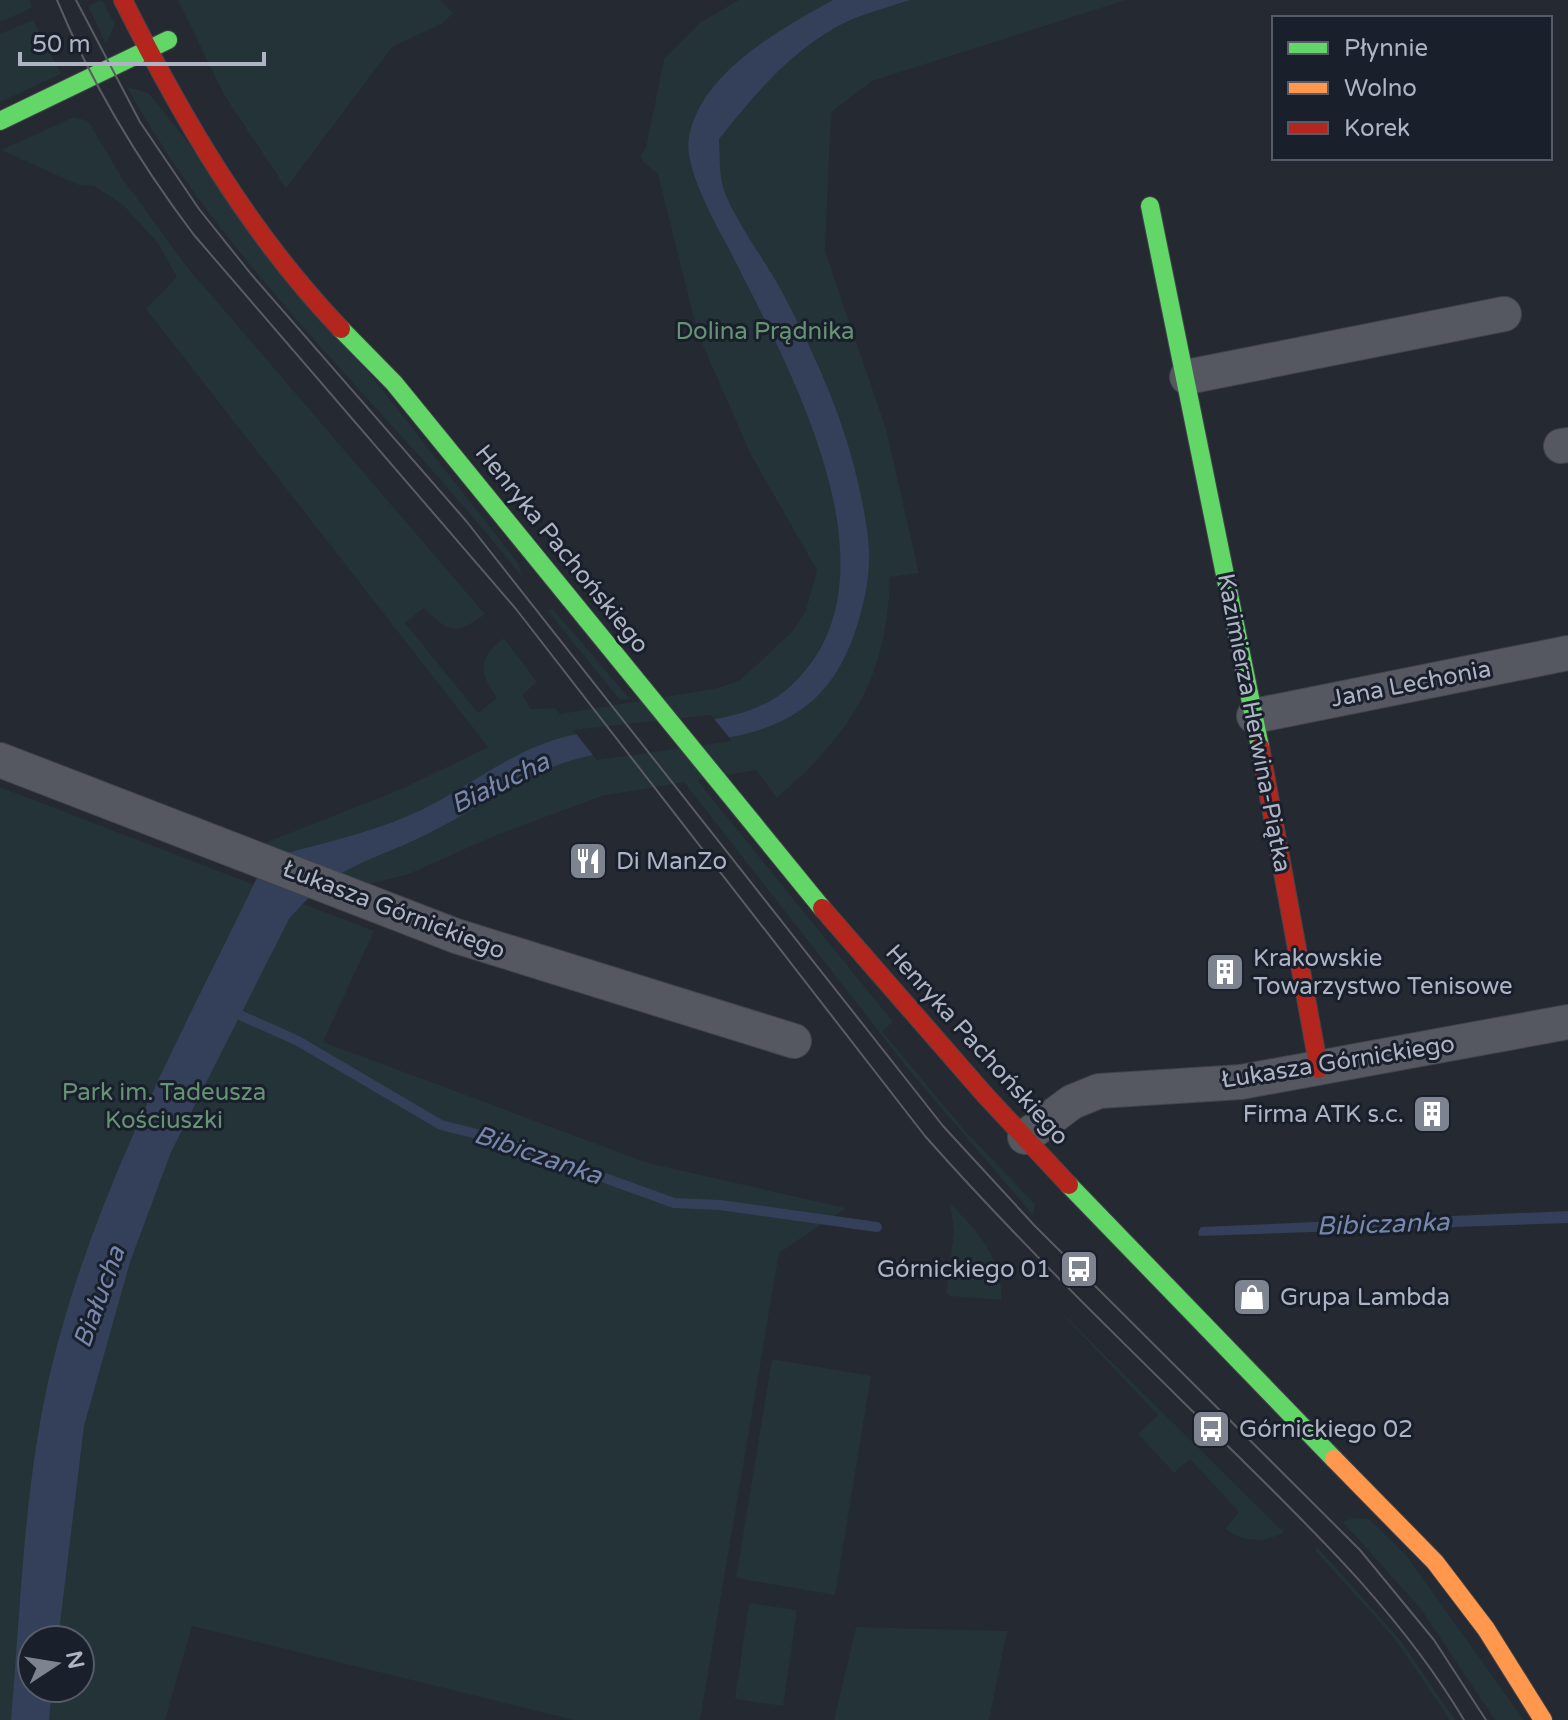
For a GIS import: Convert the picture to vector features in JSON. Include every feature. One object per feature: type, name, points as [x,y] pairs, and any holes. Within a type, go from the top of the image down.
[{"type":"street","name":"Henryka Pachońskiego","points":[[123,0],[146,50],[204,152],[284,265],[334,324],[394,383],[816,901],[1025,1137],[1159,1281],[1427,1553],[1486,1629],[1543,1720]]},
{"type":"street","points":[[0,121],[168,40]]},
{"type":"street","name":"Kazimierza Herwina-Piątka","points":[[1150,206],[1254,716],[1319,1069]]},
{"type":"street","name":"Henryka Pachońskiego","points":[[350,311],[394,383]]},
{"type":"street","points":[[1187,377],[1504,314]]},
{"type":"street","name":"Jana Lechonia","points":[[1254,716],[1568,653]]},
{"type":"street","name":"Łukasza Górnickiego","points":[[0,760],[369,903],[528,960],[794,1041]]},
{"type":"street","name":"Łukasza Górnickiego","points":[[1025,1137],[1072,1102],[1099,1091],[1241,1082],[1568,1022]]},
{"type":"green space","points":[[0,0],[29,0],[32,8],[0,22]]},
{"type":"green space","points":[[102,0],[115,24],[106,44],[88,6]]},
{"type":"green space","points":[[178,0],[440,0],[453,13],[443,23],[392,47],[286,188],[224,95]]},
{"type":"green space","name":"Dolina Prądnika","points":[[739,0],[1126,0],[872,81],[831,112],[825,251],[886,429],[919,573],[890,577],[882,645],[873,674],[845,726],[803,774],[777,798],[756,770],[697,780],[893,1022],[882,1031],[964,1130],[1035,1204],[1033,1215],[909,1070],[684,782],[602,796],[494,836],[409,874],[365,885],[264,843],[399,790],[488,747],[146,309],[177,277],[158,243],[122,204],[94,186],[79,185],[1,150],[74,117],[88,121],[122,178],[187,267],[485,614],[467,626],[453,629],[440,623],[424,608],[405,623],[478,713],[497,698],[486,681],[484,666],[489,652],[504,638],[537,682],[522,695],[531,709],[555,708],[560,714],[714,689],[739,681],[792,632],[806,610],[817,570],[751,455],[698,334],[658,174],[643,162],[641,155],[646,148],[664,59],[701,22]]},
{"type":"green space","points":[[33,20],[61,74],[0,102],[0,34]]},
{"type":"green space","points":[[127,87],[149,93],[519,564],[522,577],[472,516],[262,280],[168,154]]},
{"type":"green space","points":[[553,609],[630,699],[620,700],[547,610]]},
{"type":"green space","name":"Park im. Tadeusza Kościuszki","points":[[0,787],[374,931],[323,1042],[648,1163],[846,1208],[779,1253],[700,1720],[574,1720],[192,1626],[165,1720],[0,1720]]},
{"type":"green space","points":[[950,1203],[987,1247],[998,1271],[1001,1300],[950,1296],[946,1293],[954,1231]]},
{"type":"green space","points":[[1044,1295],[1284,1532],[1254,1540],[1239,1537],[1225,1529],[1239,1512],[1190,1459],[1174,1473],[1138,1434],[1158,1415]]},
{"type":"green space","points":[[772,1359],[871,1376],[835,1595],[736,1578]]},
{"type":"green space","points":[[1353,1518],[1369,1519],[1406,1555],[1524,1720],[1495,1720],[1421,1609],[1343,1522]]},
{"type":"green space","points":[[1317,1547],[1401,1641],[1455,1720],[1450,1720],[1395,1639],[1315,1550]]},
{"type":"green space","points":[[749,1603],[797,1610],[783,1706],[735,1699]]},
{"type":"green space","points":[[856,1627],[1007,1631],[989,1720],[834,1720]]},
{"type":"water","name":"Białucha","points":[[833,0],[910,0],[846,22],[809,45],[761,89],[719,139],[721,176],[727,198],[780,288],[824,378],[846,439],[863,503],[869,562],[865,597],[855,632],[834,676],[805,706],[772,725],[734,736],[608,752],[550,768],[437,829],[342,873],[307,900],[289,919],[171,1152],[130,1262],[84,1426],[60,1624],[19,1624],[35,1453],[52,1365],[71,1298],[118,1169],[266,859],[357,834],[410,815],[546,742],[594,731],[711,720],[763,705],[785,691],[822,646],[838,593],[839,535],[827,474],[806,412],[781,353],[702,196],[688,150],[696,114],[709,92],[746,55],[790,24]]},
{"type":"water","points":[[1568,1211],[1568,1223],[1199,1236],[1198,1232],[1201,1227]]},
{"type":"water","points":[[16,1656],[16,1704],[50,1704],[49,1720],[11,1720]]},
{"type":"pier","points":[[711,715],[732,741],[597,760],[573,730]]},
{"type":"waterway","name":"Bibiczanka","points":[[231,1011],[298,1041],[441,1125],[497,1139],[674,1203],[720,1205],[877,1227]]},
{"type":"tram line","points":[[57,0],[85,62],[118,122],[194,235],[516,609],[925,1136],[1040,1259],[1360,1581],[1415,1648],[1464,1720]]},
{"type":"tram line","points":[[76,0],[140,122],[199,209],[251,274],[467,522],[943,1126],[1034,1225],[1360,1550],[1434,1640],[1486,1720]]},
{"type":"traffic: fast","points":[[0,121],[168,40]]},
{"type":"traffic: fast","points":[[1150,206],[1260,747]]},
{"type":"traffic: fast","points":[[341,329],[394,383],[822,908]]},
{"type":"traffic: fast","points":[[1069,1185],[1334,1459]]},
{"type":"traffic: slow","points":[[1334,1459],[1435,1562],[1486,1629],[1543,1720]]},
{"type":"traffic: jam","points":[[123,0],[169,88],[247,214],[276,254],[341,329]]},
{"type":"traffic: jam","points":[[1260,747],[1319,1069]]},
{"type":"traffic: jam","points":[[822,908],[985,1095],[1069,1185]]},
{"type":"place","name":"Di ManZo","points":[[588,861]]},
{"type":"place","name":"Krakowskie Towarzystwo Tenisowe","points":[[1225,972]]},
{"type":"place","name":"Firma ATK s.c.","points":[[1432,1114]]},
{"type":"place","name":"Górnickiego 01","points":[[1079,1269]]},
{"type":"place","name":"Grupa Lambda","points":[[1252,1297]]},
{"type":"place","name":"Górnickiego 02","points":[[1211,1429]]}]
